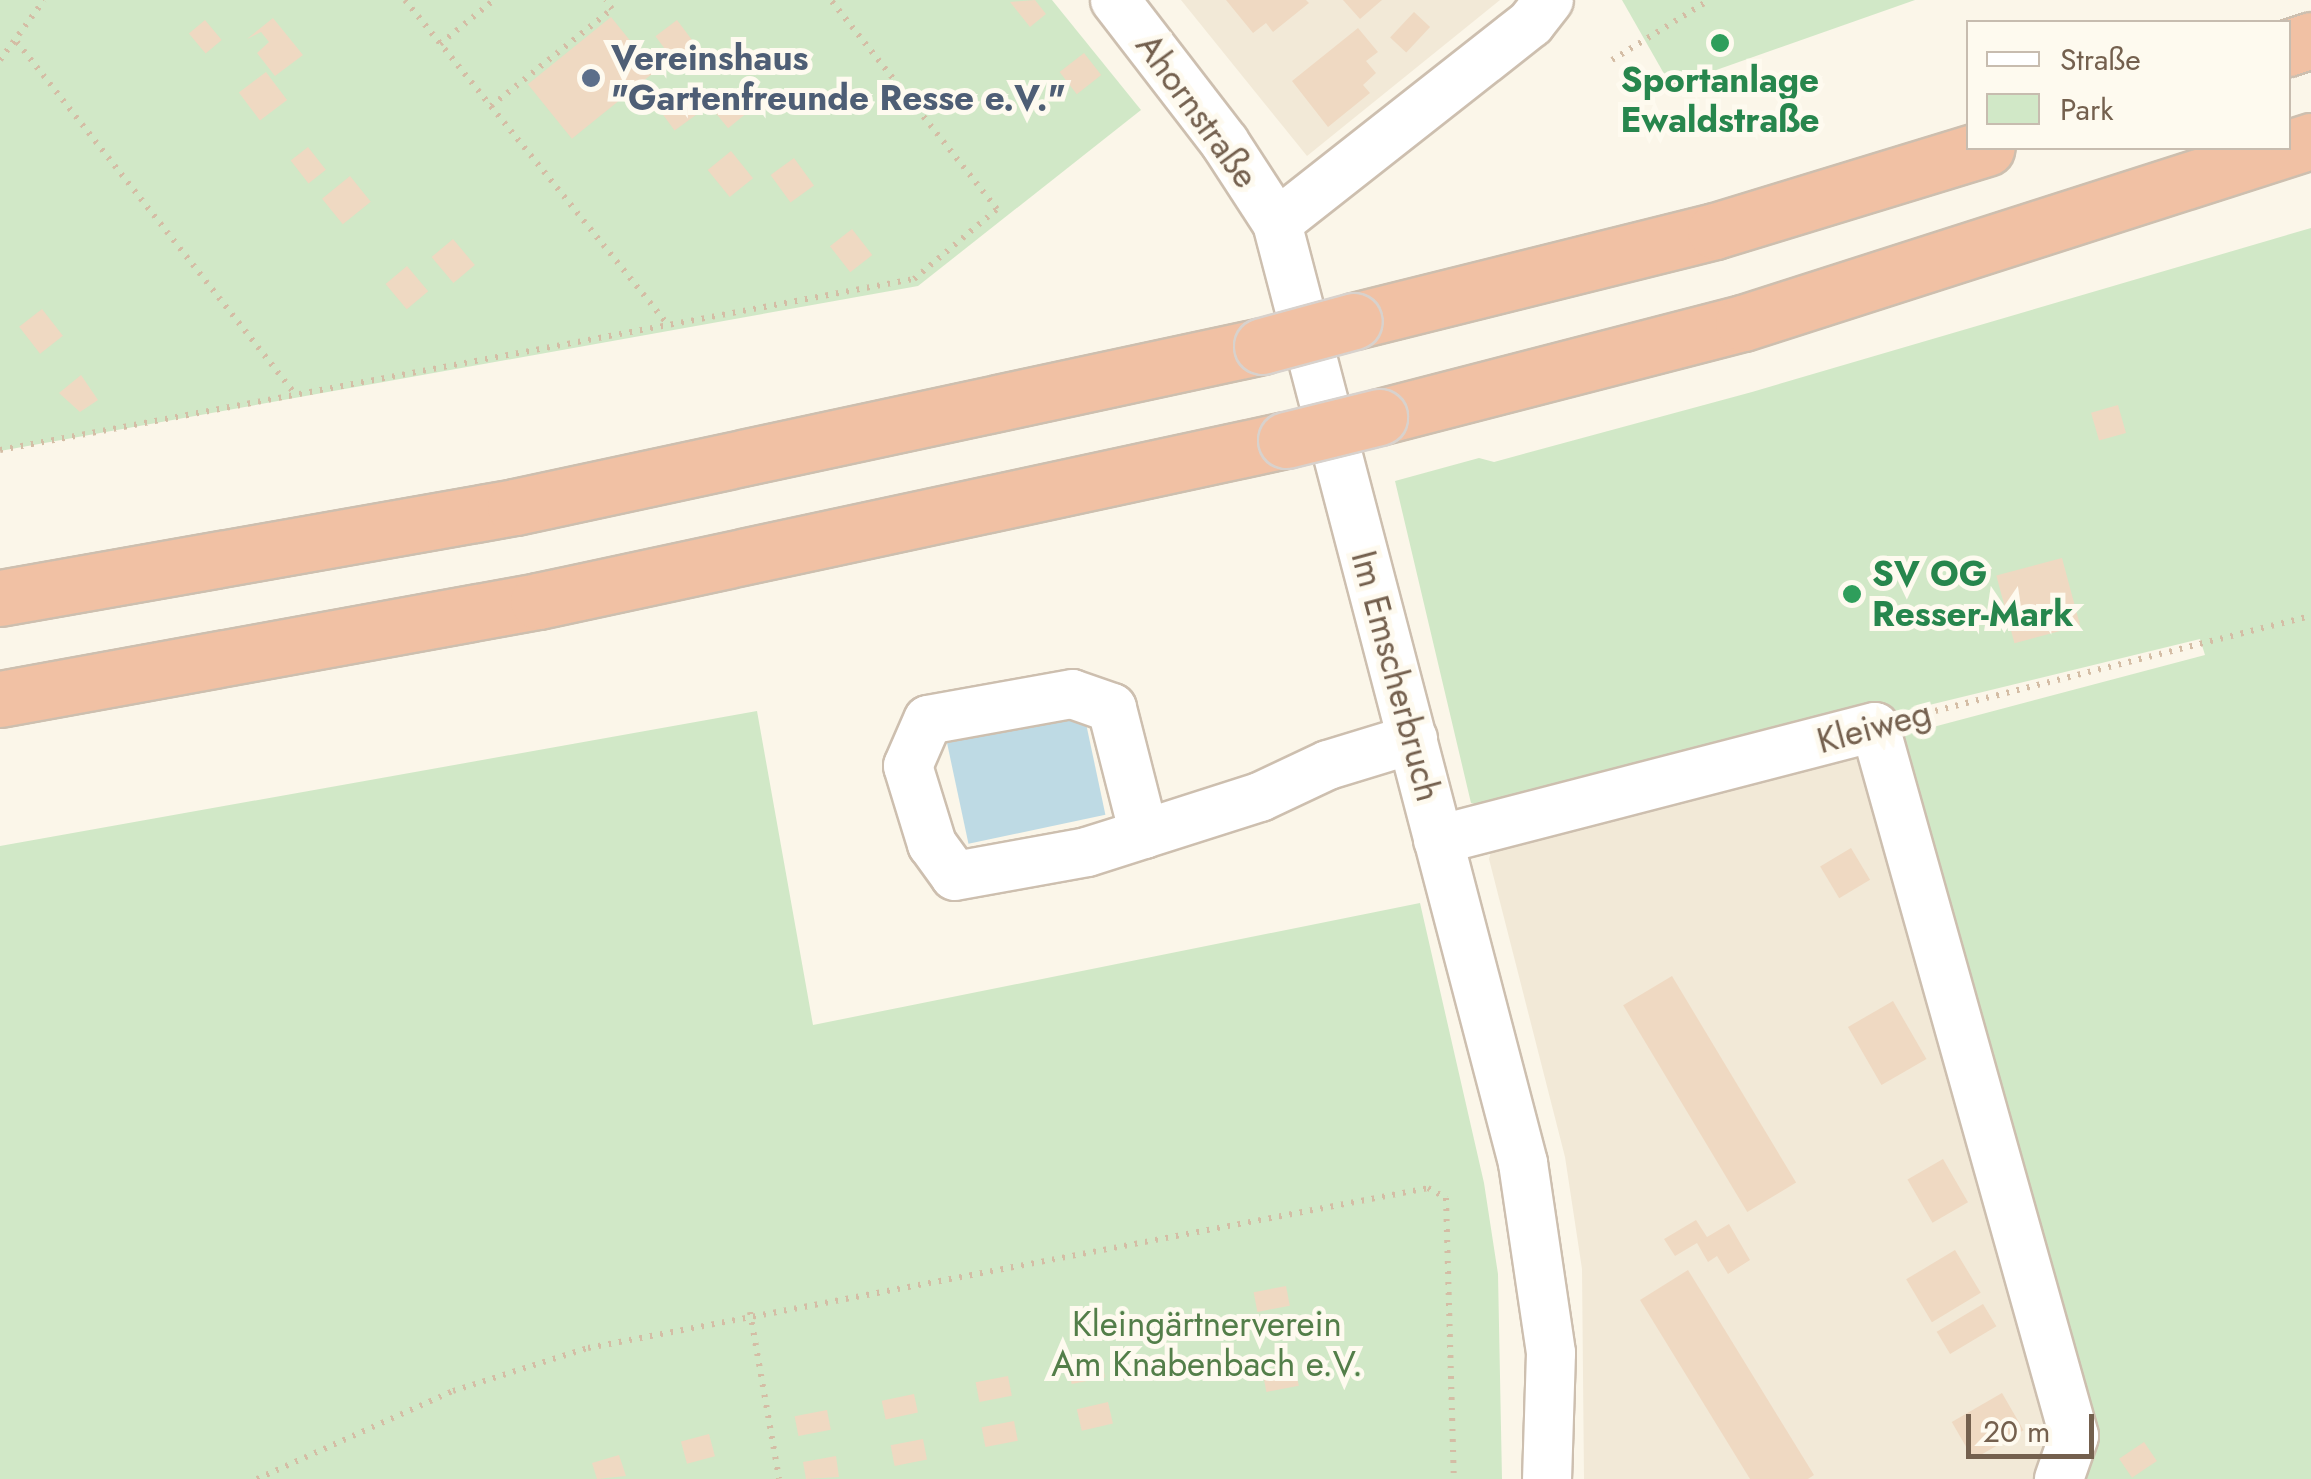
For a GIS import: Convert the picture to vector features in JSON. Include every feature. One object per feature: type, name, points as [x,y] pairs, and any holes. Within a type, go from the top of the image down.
[{"type":"highway","points":[[0,598],[515,506],[1262,346],[1715,231],[1981,150]]},
{"type":"highway","points":[[0,700],[596,589],[1286,440],[1743,323],[2143,200],[2285,150]]},
{"type":"street","name":"Ahornstraße","points":[[1115,0],[1225,143],[1277,223]]},
{"type":"street","points":[[1277,223],[1531,23],[1549,0]]},
{"type":"street","name":"Im Emscherbruch","points":[[1277,223],[1523,1162],[1551,1353],[1548,1479]]},
{"type":"street","points":[[1144,834],[1112,708],[1072,694],[928,720],[908,766],[932,844],[955,876],[1087,852],[1144,834],[1413,738]]},
{"type":"street","points":[[1875,727],[2074,1436],[2059,1479]]},
{"type":"street","name":"Kleiweg","points":[[1438,840],[1875,727]]},
{"type":"path","points":[[1,57],[17,42],[44,0]]},
{"type":"path","points":[[405,0],[668,324]]},
{"type":"path","points":[[440,44],[494,0]]},
{"type":"path","points":[[491,106],[612,9],[605,0]]},
{"type":"path","points":[[0,450],[914,279],[997,209],[831,0]]},
{"type":"path","points":[[1612,60],[1709,0]]},
{"type":"path","points":[[17,42],[297,396]]},
{"type":"path","name":"Kleiweg","points":[[1875,727],[2311,616]]},
{"type":"path","points":[[257,1479],[453,1392],[588,1348],[750,1312],[1428,1188],[1446,1198],[1454,1479]]},
{"type":"path","points":[[750,1312],[779,1479]]},
{"type":"shaded area","points":[[1181,0],[1500,0],[1307,156]]},
{"type":"shaded area","points":[[1857,746],[2067,1438],[2052,1479],[1584,1479],[1582,1269],[1565,1157],[1489,859],[1492,848]]},
{"type":"green space","points":[[0,0],[1052,0],[1141,110],[918,286],[0,451]]},
{"type":"green space","name":"Sportanlage Ewaldstraße","points":[[1622,0],[1915,0],[1671,86]]},
{"type":"green space","points":[[2311,228],[2311,1479],[2065,1479],[1891,759],[1903,735],[2205,655],[2200,639],[1498,810],[1471,803],[1395,481],[1479,458],[1494,462],[1752,392]]},
{"type":"green space","name":"Kleingärtnerverein Am Knabenbach e.V.","points":[[757,711],[813,1025],[1420,903],[1484,1183],[1498,1274],[1502,1479],[0,1479],[0,846]]},
{"type":"water","points":[[1084,714],[1105,815],[968,844],[947,743]]},
{"type":"building","points":[[1035,0],[1046,14],[1030,27],[1010,2]]},
{"type":"building","points":[[1226,0],[1309,3],[1273,32],[1266,23],[1253,33]]},
{"type":"building","points":[[1343,0],[1382,0],[1360,19]]},
{"type":"building","points":[[1414,12],[1430,27],[1406,53],[1390,38]]},
{"type":"building","name":"Vereinshaus \"Gartenfreunde Resse e.V.\"","points":[[611,17],[655,71],[572,139],[528,84]]},
{"type":"building","points":[[273,18],[303,55],[275,76],[257,53],[269,42],[261,32],[247,39]]},
{"type":"building","points":[[205,20],[222,40],[206,53],[189,33]]},
{"type":"building","points":[[677,20],[697,47],[676,63],[655,36]]},
{"type":"building","points":[[1358,28],[1378,52],[1366,61],[1376,73],[1363,85],[1370,93],[1328,127],[1292,81]]},
{"type":"building","points":[[1084,53],[1101,75],[1077,94],[1060,72]]},
{"type":"building","points":[[266,72],[287,100],[260,120],[239,92]]},
{"type":"building","points":[[679,89],[697,114],[675,131],[656,105]]},
{"type":"building","points":[[734,99],[746,114],[728,128],[716,113]]},
{"type":"building","points":[[308,147],[326,170],[309,183],[291,161]]},
{"type":"building","points":[[731,151],[753,178],[730,197],[708,170]]},
{"type":"building","points":[[794,158],[814,186],[791,203],[771,175]]},
{"type":"building","points":[[350,176],[371,202],[343,224],[322,199]]},
{"type":"building","points":[[852,229],[872,255],[850,272],[830,246]]},
{"type":"building","points":[[453,239],[475,265],[453,283],[432,257]]},
{"type":"building","points":[[407,266],[428,291],[407,309],[386,284]]},
{"type":"building","points":[[42,309],[63,336],[40,354],[19,327]]},
{"type":"building","points":[[81,375],[98,400],[80,412],[59,393]]},
{"type":"building","points":[[2118,405],[2126,433],[2099,441],[2091,413]]},
{"type":"building","name":"SV OG Resser-Mark","points":[[2062,558],[2080,626],[2014,643],[1996,576]]},
{"type":"building","points":[[1851,848],[1870,880],[1839,898],[1820,867]]},
{"type":"building","points":[[1672,976],[1796,1183],[1747,1212],[1623,1005]]},
{"type":"building","points":[[1893,1001],[1926,1059],[1881,1085],[1848,1027]]},
{"type":"building","points":[[1943,1159],[1968,1202],[1932,1223],[1907,1180]]},
{"type":"building","points":[[1696,1220],[1707,1237],[1729,1224],[1750,1260],[1728,1274],[1717,1256],[1708,1262],[1697,1243],[1675,1256],[1664,1239]]},
{"type":"building","points":[[1955,1250],[1981,1293],[1932,1322],[1906,1279]]},
{"type":"building","points":[[1688,1270],[1814,1475],[1808,1479],[1750,1479],[1640,1300]]},
{"type":"building","points":[[1286,1286],[1290,1306],[1257,1312],[1254,1292]]},
{"type":"building","points":[[1983,1304],[1996,1326],[1950,1354],[1937,1332]]},
{"type":"building","points":[[1101,1357],[1105,1378],[1072,1384],[1068,1363]]},
{"type":"building","points":[[1295,1366],[1299,1386],[1266,1392],[1263,1372]]},
{"type":"building","points":[[1008,1376],[1012,1396],[979,1402],[976,1382]]},
{"type":"building","points":[[2002,1393],[2024,1430],[1973,1459],[1952,1422]]},
{"type":"building","points":[[914,1394],[918,1413],[886,1419],[882,1401]]},
{"type":"building","points":[[1108,1402],[1113,1423],[1082,1431],[1077,1409]]},
{"type":"building","points":[[827,1410],[831,1430],[798,1436],[795,1416]]},
{"type":"building","points":[[1014,1421],[1018,1441],[985,1447],[982,1427]]},
{"type":"building","points":[[709,1434],[715,1456],[687,1464],[681,1442]]},
{"type":"building","points":[[923,1439],[927,1460],[895,1466],[891,1445]]},
{"type":"building","points":[[2144,1442],[2157,1461],[2132,1478],[2119,1459]]},
{"type":"building","points":[[619,1455],[626,1476],[597,1479],[592,1463]]},
{"type":"building","points":[[836,1456],[839,1477],[806,1479],[803,1462]]},
{"type":"place","name":"Sportanlage Ewaldstraße","points":[[1720,43]]},
{"type":"place","name":"Vereinshaus \"Gartenfreunde Resse e.V.\"","points":[[591,78]]},
{"type":"place","name":"SV OG Resser-Mark","points":[[1852,594]]}]
